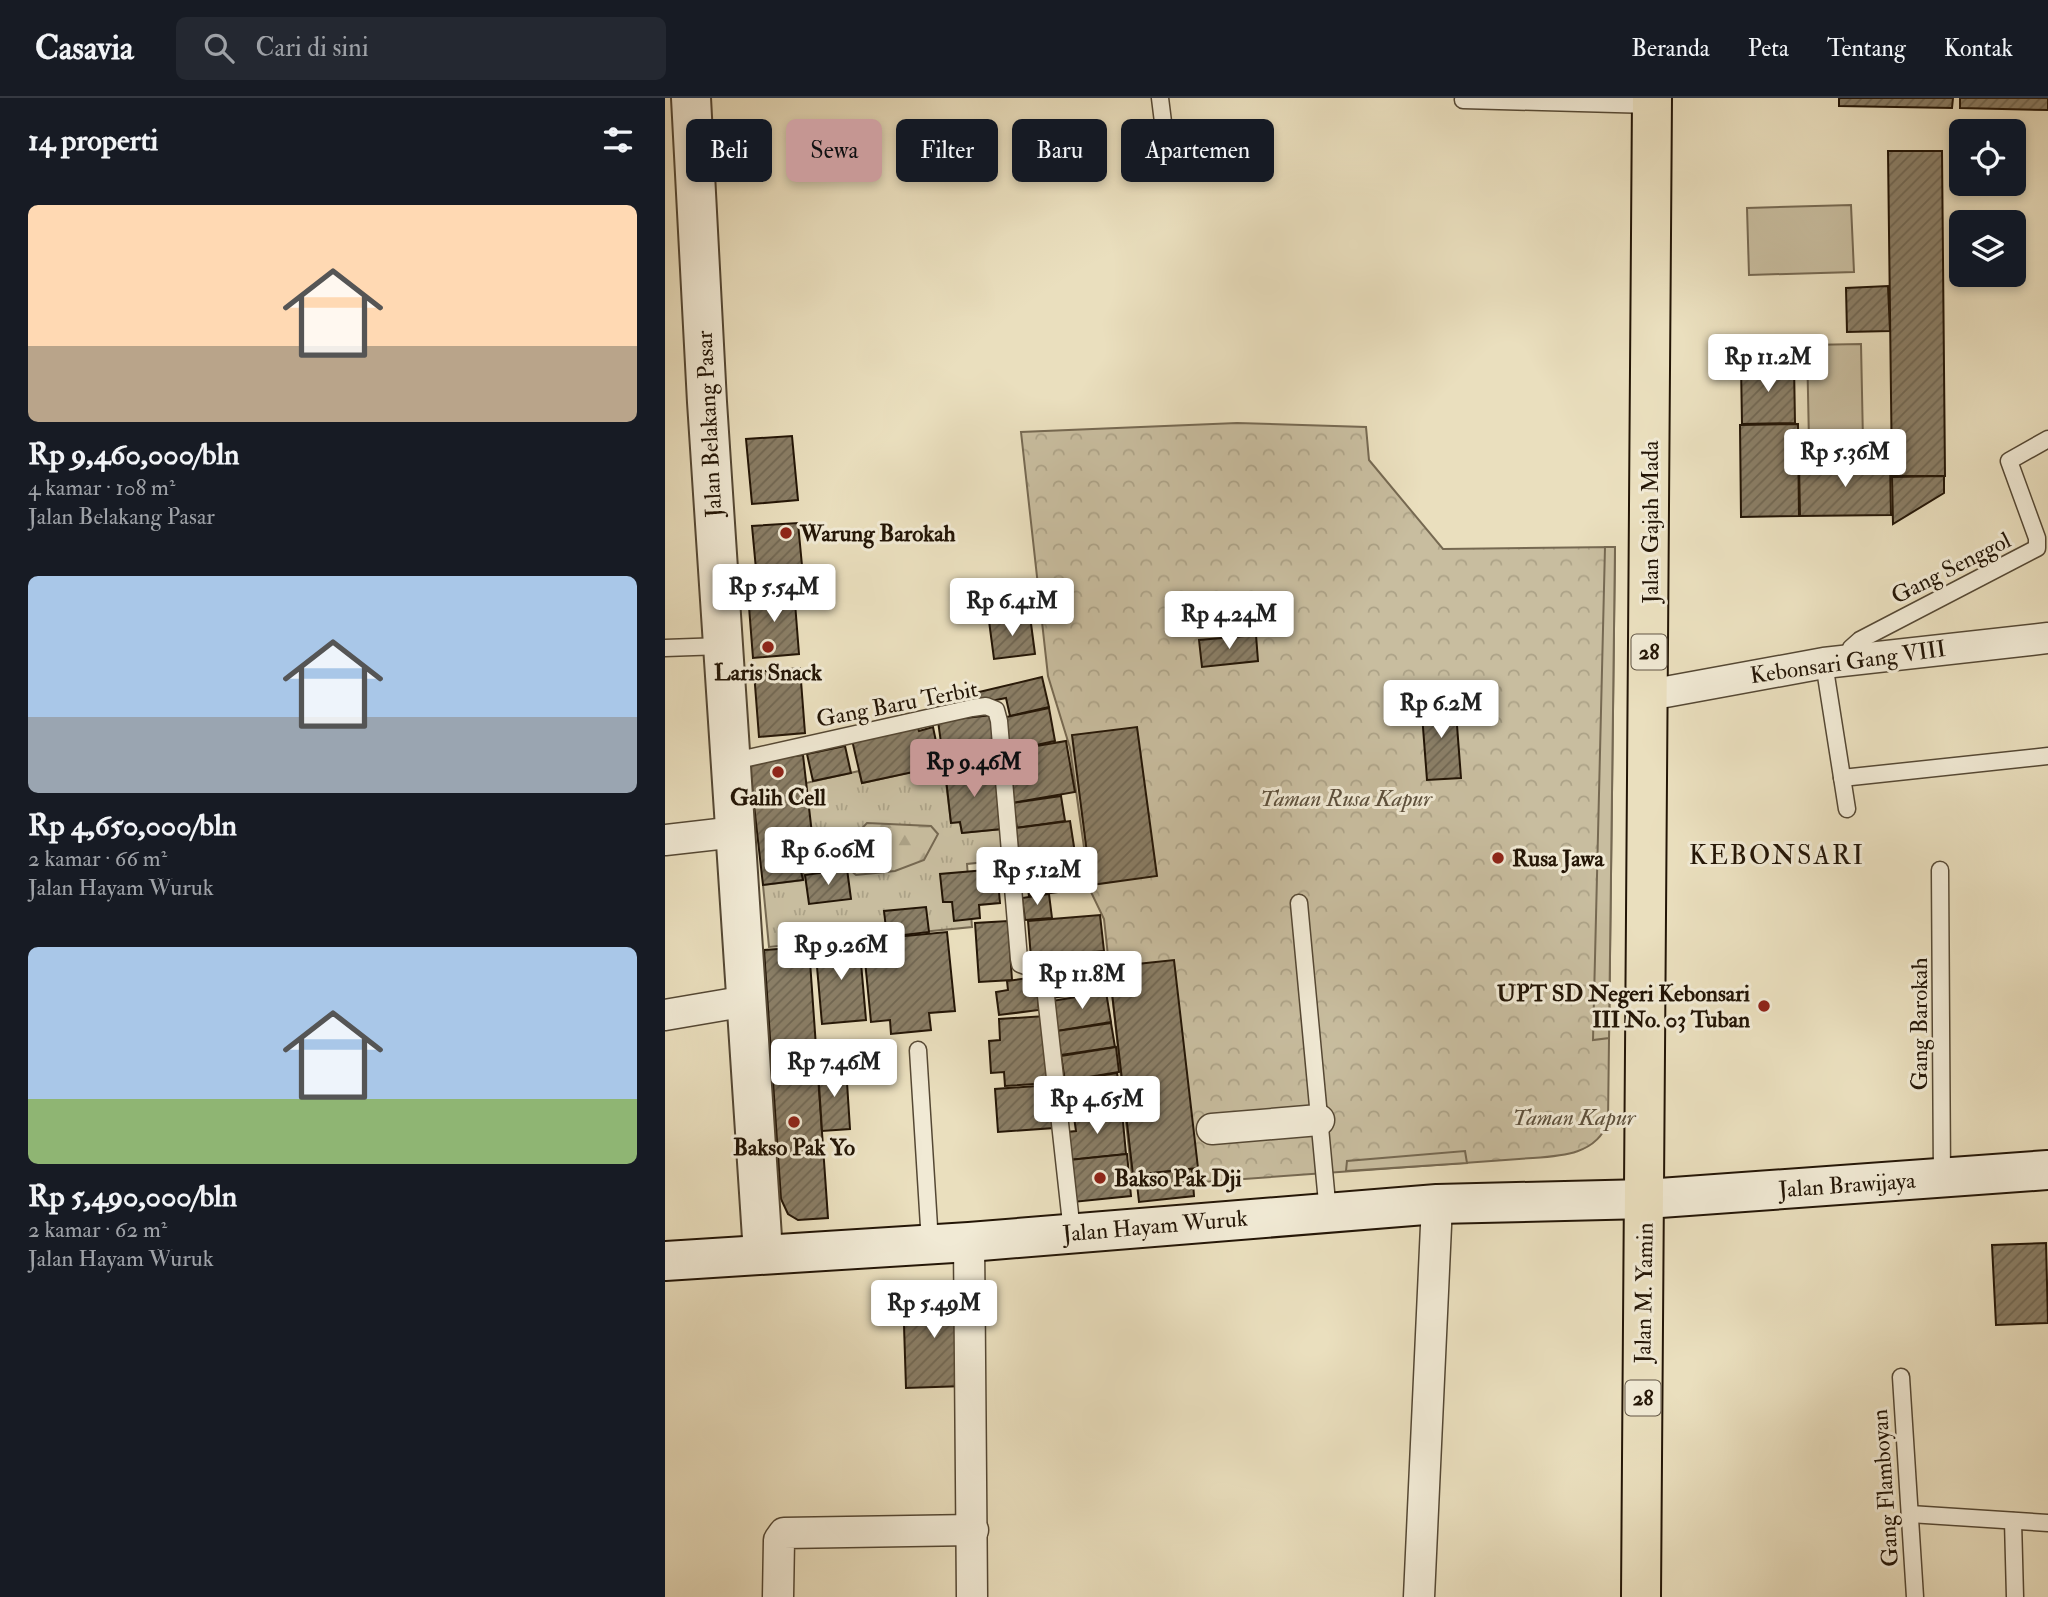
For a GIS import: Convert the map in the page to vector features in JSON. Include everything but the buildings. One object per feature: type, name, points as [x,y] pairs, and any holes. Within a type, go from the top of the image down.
[{"type":"highway","name":"Jalan Gajah Mada","points":[[1646,1199],[1652,102]]},
{"type":"highway","name":"Jalan M. Yamin","points":[[1641,1597],[1646,1199]]},
{"type":"main road","name":"Jalan Belakang Pasar","points":[[691,98],[722,646],[737,832],[763,1253]]},
{"type":"main road","name":"Jalan Brawijaya","points":[[1646,1199],[2048,1170]]},
{"type":"main road","name":"Jalan Hayam Wuruk","points":[[665,1261],[969,1242],[1437,1204],[1646,1199]]},
{"type":"street","name":"Kebonsari Gang VIII","points":[[1649,695],[1836,662],[2048,638]]},
{"type":"street","points":[[665,840],[737,832]]},
{"type":"street","points":[[665,1016],[747,1001]]},
{"type":"street","points":[[1212,1129],[1319,1120]]},
{"type":"street","points":[[1419,1597],[1437,1204]]},
{"type":"street","points":[[969,1242],[972,1597]]},
{"type":"street","points":[[778,1597],[779,1540],[784,1534],[973,1530]]},
{"type":"lane","points":[[1160,98],[1163,119]]},
{"type":"lane","points":[[1463,100],[1652,102]]},
{"type":"lane","name":"Gang Senggol","points":[[1836,662],[1860,640],[2037,548],[2037,538],[2009,461],[2048,439]]},
{"type":"lane","points":[[665,648],[722,646]]},
{"type":"lane","points":[[1836,662],[1842,778],[1847,809]]},
{"type":"lane","name":"Gang Baru Terbit","points":[[730,762],[972,708],[986,706],[996,710],[1019,959],[1020,964],[1039,971],[1044,978],[1072,1233]]},
{"type":"lane","points":[[1842,778],[2048,756]]},
{"type":"lane","name":"Gang Barokah","points":[[1940,870],[1943,1178]]},
{"type":"lane","points":[[1299,903],[1328,1213]]},
{"type":"lane","points":[[918,1050],[930,1243]]},
{"type":"lane","name":"Gang Flamboyan","points":[[1901,1377],[1916,1597]]},
{"type":"lane","points":[[1910,1514],[2048,1523]]},
{"type":"lane","points":[[2013,1521],[2015,1597]]},
{"type":"green space","points":[[1851,205],[1854,272],[1749,275],[1747,208]]},
{"type":"green space","points":[[1861,344],[1863,441],[1809,442],[1807,345]]},
{"type":"green space","name":"Taman Rusa Kapur","points":[[1237,423],[1366,427],[1369,460],[1443,549],[1615,547],[1608,1122],[1602,1134],[1583,1149],[1558,1156],[1133,1187],[1104,919],[1090,890],[1070,748],[1048,676],[1021,432]]},
{"type":"green space","points":[[1605,547],[1615,547],[1609,1038],[1593,1040]]},
{"type":"green space","points":[[944,765],[951,823],[960,822],[962,833],[1002,829],[1005,860],[967,864],[972,927],[769,947],[763,885],[803,880],[806,783],[859,771],[862,783]]},
{"type":"green space","points":[[867,823],[931,826],[938,834],[924,860],[895,871],[856,875],[850,870],[851,851],[856,838]]},
{"type":"green space","points":[[1465,1151],[1467,1163],[1346,1171],[1347,1161]]},
{"type":"place","name":"Warung Barokah","points":[[786,533]]},
{"type":"place","name":"Laris Snack","points":[[768,647]]},
{"type":"place","name":"Galih Cell","points":[[778,772]]},
{"type":"place","name":"Rusa Jawa","points":[[1498,858]]},
{"type":"place","name":"UPT SD Negeri Kebonsari III No. 03 Tuban","points":[[1764,1006]]},
{"type":"place","name":"Bakso Pak Yo","points":[[794,1122]]},
{"type":"place","name":"Bakso Pak Dji","points":[[1100,1178]]},
{"type":"district","name":"KEBONSARI","points":[[1777,856]]},
{"type":"park label","name":"Taman Kapur","points":[[1574,1117]]}]
